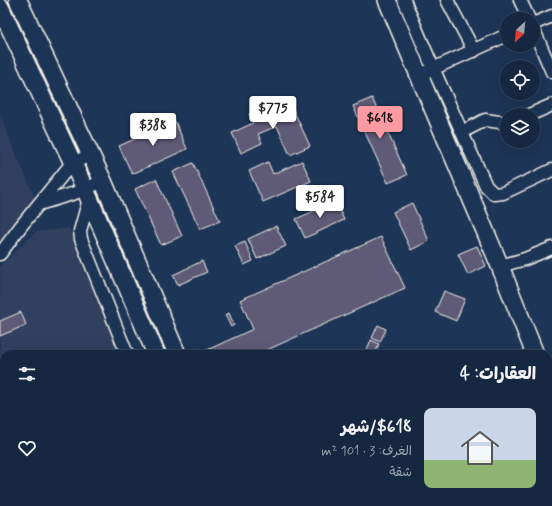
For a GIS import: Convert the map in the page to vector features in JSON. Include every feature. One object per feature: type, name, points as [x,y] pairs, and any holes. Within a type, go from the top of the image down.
[{"type":"main road","points":[[18,0],[103,181],[175,350]]},
{"type":"main road","points":[[387,0],[426,72],[533,350]]},
{"type":"main road","points":[[0,7],[87,194],[154,350]]},
{"type":"street","points":[[404,0],[426,72],[462,132],[486,186],[494,194],[503,193],[552,170]]},
{"type":"street","points":[[447,0],[474,50]]},
{"type":"street","points":[[520,0],[526,12]]},
{"type":"street","points":[[540,21],[552,16]]},
{"type":"street","points":[[426,72],[500,39]]},
{"type":"street","points":[[540,44],[552,72]]},
{"type":"street","points":[[540,110],[552,105]]},
{"type":"street","points":[[462,132],[485,120],[500,122]]},
{"type":"street","points":[[0,254],[72,163],[91,155]]},
{"type":"street","points":[[39,204],[87,194],[103,181]]},
{"type":"street","points":[[87,194],[80,231],[81,239],[125,350]]},
{"type":"street","points":[[500,266],[525,259],[552,248]]},
{"type":"shaded area","points":[[0,116],[35,198],[0,244]]},
{"type":"shaded area","points":[[69,228],[118,350],[0,350],[0,266],[36,232]]},
{"type":"building","points":[[372,98],[407,175],[388,183],[353,106]]},
{"type":"building","points":[[270,105],[274,115],[292,107],[310,146],[290,155],[277,126],[258,134],[262,143],[241,153],[232,133],[253,123],[249,114]]},
{"type":"building","points":[[175,121],[187,149],[132,174],[119,146]]},
{"type":"building","points":[[302,161],[311,181],[263,202],[249,171],[268,162],[273,174]]},
{"type":"building","points":[[193,163],[220,221],[200,229],[173,172]]},
{"type":"building","points":[[156,179],[182,236],[161,245],[135,189]]},
{"type":"building","points":[[336,201],[344,220],[305,238],[296,219]]},
{"type":"building","points":[[412,203],[429,241],[411,250],[393,212]]},
{"type":"building","points":[[276,226],[286,246],[257,259],[248,239]]},
{"type":"building","points":[[381,237],[405,288],[267,350],[207,350],[253,329],[240,300]]},
{"type":"building","points":[[245,242],[253,261],[244,265],[235,246]]},
{"type":"building","points":[[477,246],[486,266],[468,275],[458,254]]},
{"type":"building","points":[[202,261],[207,272],[178,285],[173,275]]},
{"type":"building","points":[[444,291],[465,299],[456,321],[435,312]]},
{"type":"building","points":[[21,312],[26,325],[0,336],[0,321]]},
{"type":"building","points":[[229,313],[234,325],[231,327],[225,315]]},
{"type":"building","points":[[378,325],[386,329],[380,342],[372,338]]},
{"type":"building","points":[[371,340],[379,344],[377,350],[367,350]]}]
